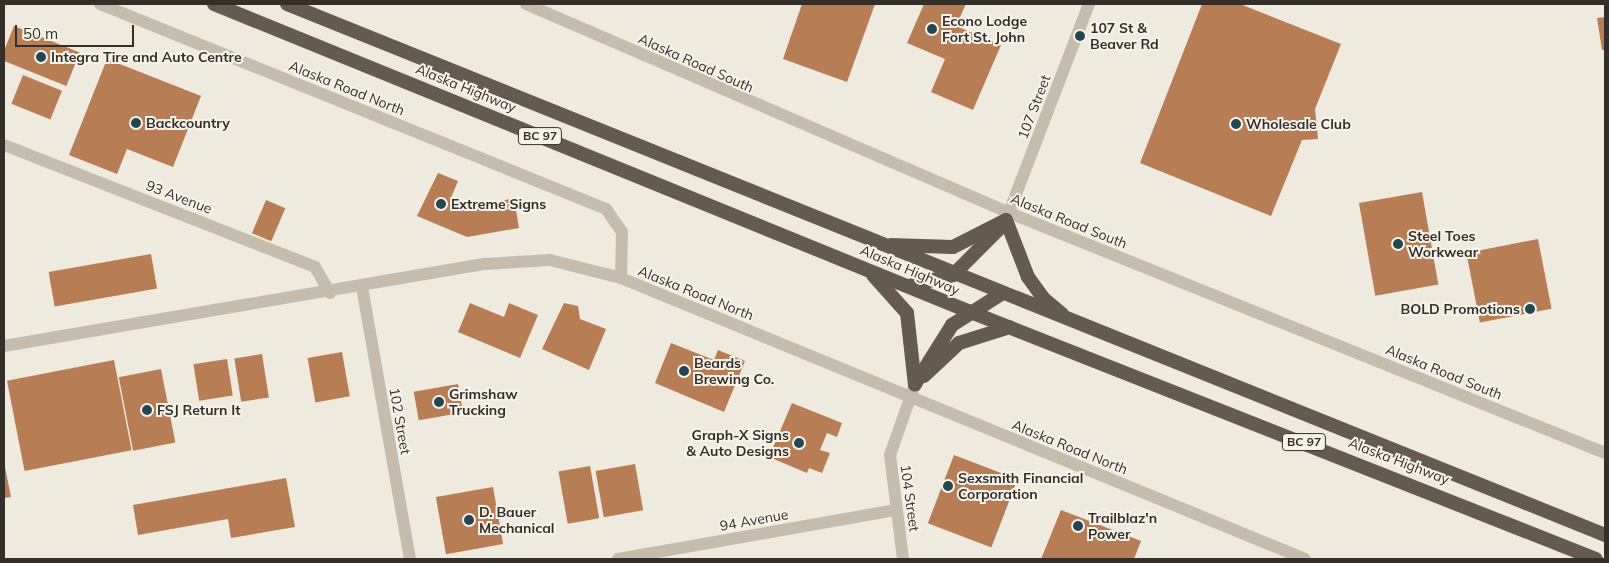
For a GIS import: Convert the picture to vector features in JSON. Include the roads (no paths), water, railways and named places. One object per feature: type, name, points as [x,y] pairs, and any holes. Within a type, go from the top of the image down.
[{"type":"highway","name":"Alaska Highway","points":[[214,4],[968,311],[1596,559]]},
{"type":"highway","name":"Alaska Highway","points":[[287,4],[1001,294],[1605,535]]},
{"type":"highway","points":[[876,243],[953,247],[1008,217]]},
{"type":"highway","points":[[909,286],[954,275],[1008,217]]},
{"type":"highway","points":[[1008,217],[1028,277],[1043,298],[1071,322]]},
{"type":"highway","points":[[866,269],[907,313],[912,391]]},
{"type":"highway","points":[[912,391],[938,343],[968,311],[1001,294]]},
{"type":"highway","points":[[912,391],[959,344],[1010,327]]},
{"type":"street","name":"Alaska Road North","points":[[100,4],[606,209],[622,232],[621,278],[912,391],[1305,559]]},
{"type":"street","name":"Alaska Road South","points":[[526,4],[1008,217],[1605,453]]},
{"type":"street","name":"107 Street","points":[[1008,217],[1089,4]]},
{"type":"street","name":"93 Avenue","points":[[4,144],[315,267],[330,293]]},
{"type":"street","points":[[4,346],[362,288],[521,260],[558,262],[621,278]]},
{"type":"street","name":"102 Street","points":[[362,288],[410,559]]},
{"type":"street","name":"104 Street","points":[[904,559],[895,510],[890,455],[912,391]]},
{"type":"street","name":"94 Avenue","points":[[618,559],[895,510]]},
{"type":"place","name":"Econo Lodge Fort St. John","points":[[932,29]]},
{"type":"place","name":"107 St & Beaver Rd","points":[[1080,36]]},
{"type":"place","name":"Integra Tire and Auto Centre","points":[[41,57]]},
{"type":"place","name":"Backcountry","points":[[136,123]]},
{"type":"place","name":"Wholesale Club","points":[[1236,124]]},
{"type":"place","name":"Extreme Signs","points":[[441,204]]},
{"type":"place","name":"Steel Toes Workwear","points":[[1398,244]]},
{"type":"place","name":"BOLD Promotions","points":[[1530,309]]},
{"type":"place","name":"Beards Brewing Co.","points":[[684,371]]},
{"type":"place","name":"Grimshaw Trucking","points":[[439,402]]},
{"type":"place","name":"FSJ Return It","points":[[147,410]]},
{"type":"place","name":"Graph-X Signs & Auto Designs","points":[[799,443]]},
{"type":"place","name":"Sexsmith Financial Corporation","points":[[948,486]]},
{"type":"place","name":"D. Bauer Mechanical","points":[[469,520]]},
{"type":"place","name":"Trailblaz'n Power","points":[[1078,526]]}]
